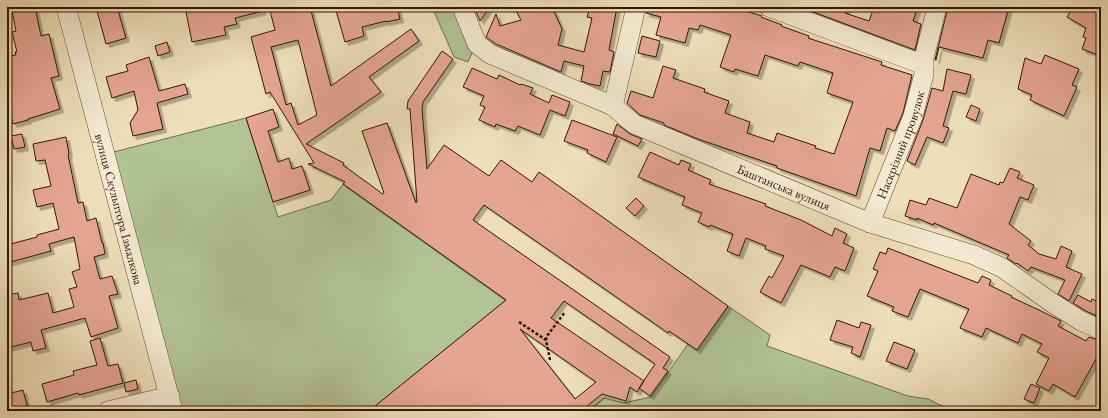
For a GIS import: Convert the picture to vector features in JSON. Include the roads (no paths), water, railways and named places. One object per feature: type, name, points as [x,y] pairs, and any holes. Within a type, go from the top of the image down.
[{"type":"street","name":"вулиця Скульптора Ізмалкова","points":[[66,7],[172,403]]},
{"type":"street","name":"Баштанська вулиця","points":[[462,7],[472,35],[477,44],[490,54],[613,106],[634,124],[870,222],[974,254],[1001,268],[1081,321],[1101,330]]},
{"type":"street","points":[[613,106],[636,7]]},
{"type":"street","points":[[769,7],[924,65]]},
{"type":"street","name":"Наскрізний провулок","points":[[870,222],[913,116],[924,74],[924,58],[937,7]]},
{"type":"street","points":[[108,411],[172,403]]}]
